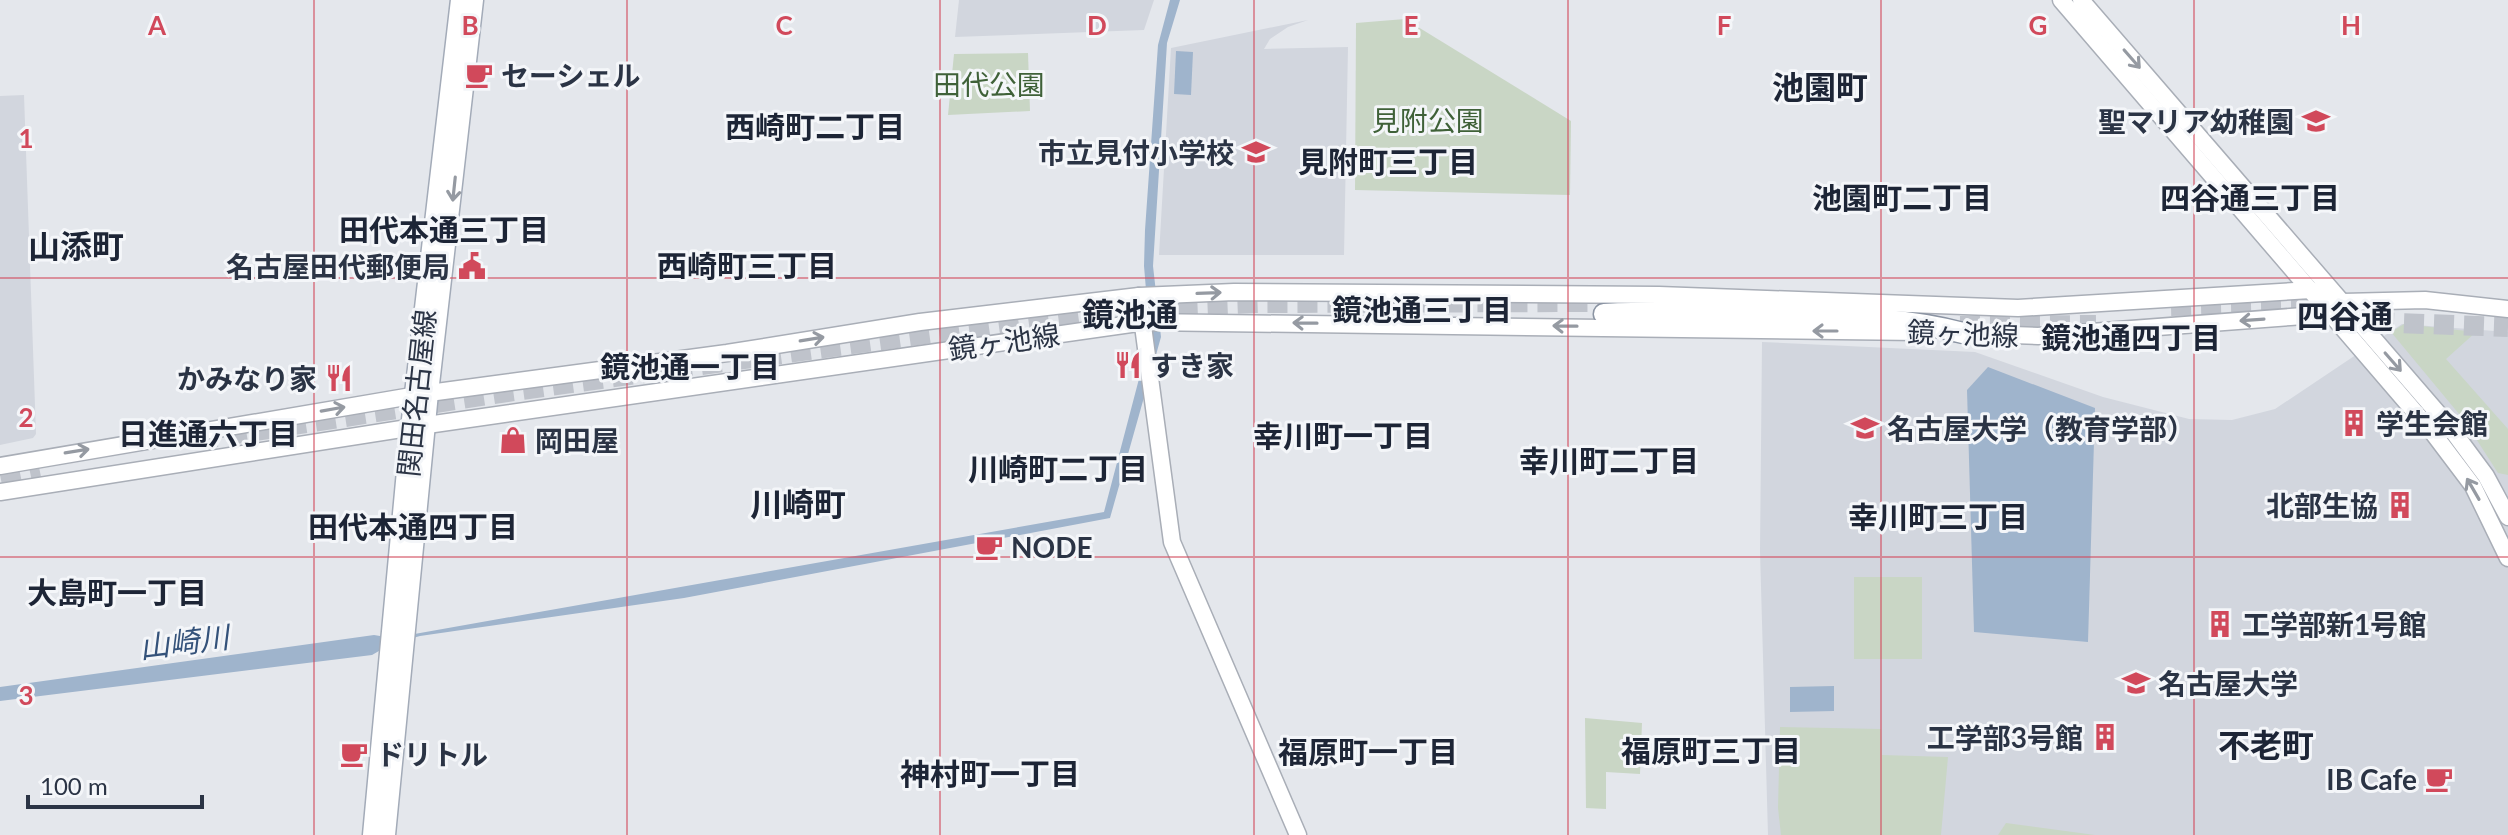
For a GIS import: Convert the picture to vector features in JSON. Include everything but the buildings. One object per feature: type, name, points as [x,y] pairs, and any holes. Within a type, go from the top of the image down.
[{"type":"highway","points":[[1604,314],[1677,310],[1855,316],[1924,322],[1963,333]]},
{"type":"main road","name":"関田名古屋線","points":[[386,835],[419,426],[460,0]]},
{"type":"main road","name":"関田名古屋線","points":[[422,394],[474,0]]},
{"type":"main road","name":"関田名古屋線","points":[[372,835],[419,426]]},
{"type":"street","points":[[2061,0],[2311,290]]},
{"type":"street","points":[[2081,0],[2336,308],[2433,433],[2473,486],[2508,558]]},
{"type":"street","name":"鏡ヶ池線","points":[[0,466],[422,394],[727,353],[920,322],[1139,296],[1234,292],[1659,295],[2031,308],[2311,290],[2336,308]]},
{"type":"street","points":[[1139,296],[1145,322],[1172,542],[1298,835]]},
{"type":"street","points":[[2336,308],[2425,300],[2508,309]]},
{"type":"street","name":"鏡ヶ池線","points":[[0,492],[419,426],[1145,322],[2038,336],[2336,308]]},
{"type":"street","points":[[2336,308],[2449,426],[2486,476],[2508,517]]},
{"type":"shaded area","points":[[959,0],[1154,0],[1144,30],[955,37]]},
{"type":"shaded area","name":"市立見付小学校","points":[[1308,20],[1288,27],[1270,39],[1264,49],[1348,47],[1344,255],[1159,255],[1171,48]]},
{"type":"shaded area","points":[[24,95],[36,434],[33,438],[0,445],[0,96]]},
{"type":"shaded area","name":"名古屋大学","points":[[2402,324],[2508,332],[2508,835],[1768,835],[1760,551],[1762,342],[1975,352],[2103,397],[2189,419],[2232,420],[2275,409]]},
{"type":"green space","name":"見附公園","points":[[1405,19],[1571,121],[1570,195],[1355,190],[1356,23]]},
{"type":"green space","name":"田代公園","points":[[1028,53],[1030,111],[948,115],[954,54]]},
{"type":"green space","points":[[2404,324],[2476,332],[2446,359],[2508,429],[2508,475],[2498,473],[2464,420],[2391,332]]},
{"type":"green space","points":[[1854,577],[1922,577],[1922,659],[1854,659]]},
{"type":"green space","points":[[1585,718],[1642,723],[1640,774],[1606,772],[1606,809],[1586,808]]},
{"type":"green space","points":[[1780,727],[1881,729],[1882,755],[1948,757],[1941,835],[1781,835],[1778,808]]},
{"type":"green space","points":[[2006,823],[2095,835],[1998,835]]},
{"type":"water","name":"山崎川","points":[[1170,0],[1180,0],[1167,43],[1153,266],[1161,337],[1110,518],[684,598],[420,636],[391,644],[372,655],[0,701],[0,687],[374,635],[392,638],[1104,512],[1150,337],[1144,266],[1145,230],[1158,45]]},
{"type":"water","points":[[1176,51],[1193,52],[1191,95],[1174,94]]},
{"type":"water","points":[[1988,367],[2095,408],[2088,642],[1974,632],[1967,390]]},
{"type":"water","points":[[1834,686],[1834,711],[1790,712],[1790,687]]},
{"type":"tunnel","points":[[197,440],[507,392],[1105,309],[1258,303],[1599,302]]},
{"type":"tunnel","points":[[2171,306],[2335,302]]},
{"type":"tunnel","points":[[2344,321],[2508,327]]},
{"type":"tunnel","points":[[1960,326],[2096,325]]},
{"type":"tunnel","points":[[0,475],[39,467]]},
{"type":"place","name":"セーシェル","points":[[479,75]]},
{"type":"place","name":"聖マリア幼稚園","points":[[2316,121]]},
{"type":"place","name":"市立見付小学校","points":[[1256,152]]},
{"type":"place","name":"名古屋田代郵便局","points":[[472,266]]},
{"type":"place","name":"すき家","points":[[1128,365]]},
{"type":"place","name":"かみなり家","points":[[339,378]]},
{"type":"place","name":"学生会館","points":[[2354,423]]},
{"type":"place","name":"名古屋大学（教育学部）","points":[[1865,428]]},
{"type":"place","name":"岡田屋","points":[[513,440]]},
{"type":"place","name":"北部生協","points":[[2400,505]]},
{"type":"place","name":"NODE","points":[[989,547]]},
{"type":"place","name":"工学部新1号館","points":[[2220,624]]},
{"type":"place","name":"名古屋大学","points":[[2136,683]]},
{"type":"place","name":"工学部3号館","points":[[2105,737]]},
{"type":"place","name":"ドリトル","points":[[354,754]]},
{"type":"place","name":"IB Cafe","points":[[2439,779]]},
{"type":"district","name":"池園町","points":[[1820,86]]},
{"type":"district","name":"西崎町二丁目","points":[[815,126]]},
{"type":"district","name":"見附町三丁目","points":[[1388,161]]},
{"type":"district","name":"池園町二丁目","points":[[1902,197]]},
{"type":"district","name":"四谷通三丁目","points":[[2250,197]]},
{"type":"district","name":"田代本通三丁目","points":[[444,229]]},
{"type":"district","name":"山添町","points":[[76,245]]},
{"type":"district","name":"西崎町三丁目","points":[[747,265]]},
{"type":"district","name":"鏡池通三丁目","points":[[1422,309]]},
{"type":"district","name":"鏡池通","points":[[1130,313]]},
{"type":"district","name":"四谷通","points":[[2345,315]]},
{"type":"district","name":"鏡池通四丁目","points":[[2131,337]]},
{"type":"district","name":"鏡池通一丁目","points":[[690,366]]},
{"type":"district","name":"日進通六丁目","points":[[208,433]]},
{"type":"district","name":"幸川町一丁目","points":[[1343,435]]},
{"type":"district","name":"幸川町二丁目","points":[[1609,460]]},
{"type":"district","name":"川崎町二丁目","points":[[1058,468]]},
{"type":"district","name":"川崎町","points":[[798,503]]},
{"type":"district","name":"幸川町三丁目","points":[[1938,516]]},
{"type":"district","name":"田代本通四丁目","points":[[413,526]]},
{"type":"district","name":"大島町一丁目","points":[[117,592]]},
{"type":"district","name":"不老町","points":[[2266,744]]},
{"type":"district","name":"福原町三丁目","points":[[1711,750]]},
{"type":"district","name":"福原町一丁目","points":[[1368,751]]},
{"type":"district","name":"神村町一丁目","points":[[990,773]]}]
